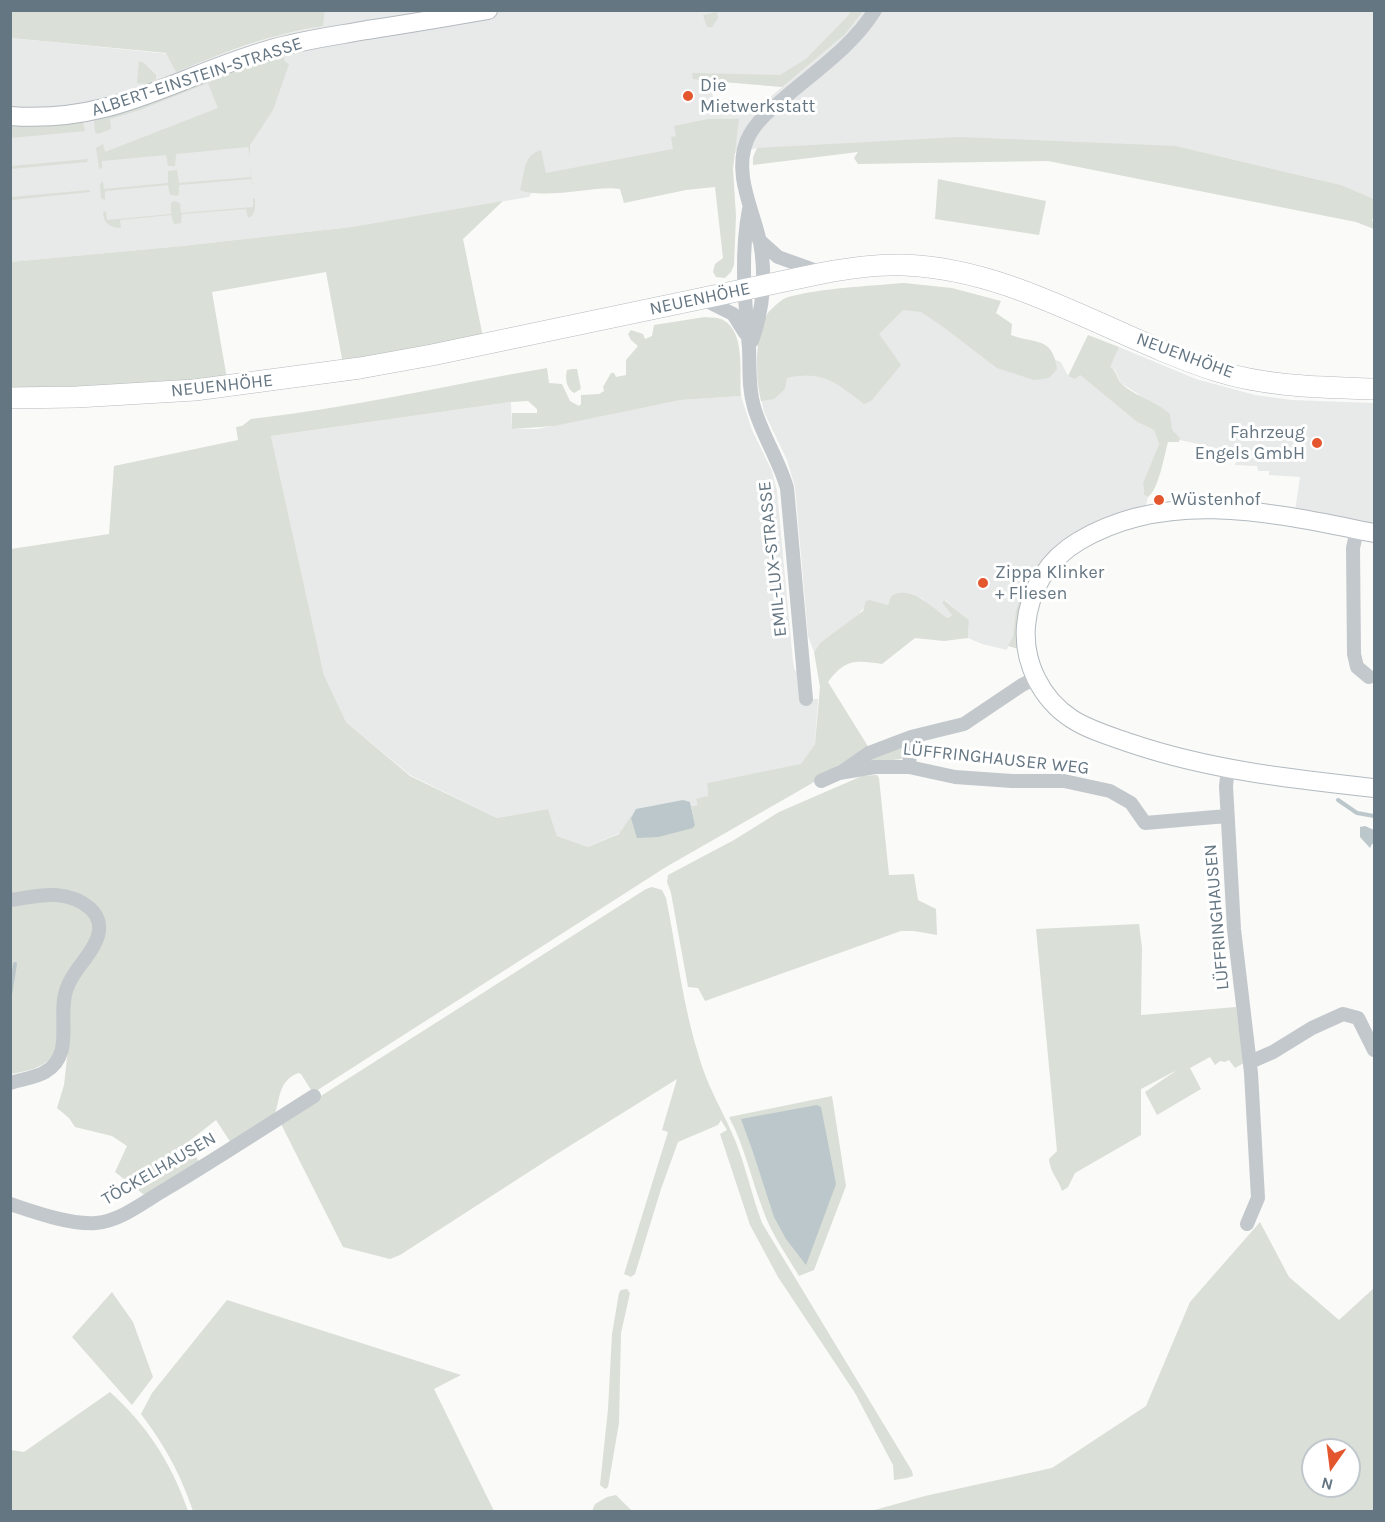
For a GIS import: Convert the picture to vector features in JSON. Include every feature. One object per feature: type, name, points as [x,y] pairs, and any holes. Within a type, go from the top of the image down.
[{"type":"main road","name":"ALBERT-EINSTEIN-STRASSE","points":[[10,116],[57,116],[105,109],[159,92],[242,58],[277,48],[336,35],[488,10]]},
{"type":"main road","name":"NEUENHÖHE","points":[[10,398],[99,396],[195,390],[338,372],[443,353],[823,273],[886,265],[924,266],[959,273],[1025,293],[1174,355],[1227,374],[1288,385],[1374,389]]},
{"type":"main road","points":[[1366,532],[1270,513],[1214,509],[1144,515],[1106,526],[1066,549],[1051,564],[1038,583],[1031,599],[1026,630],[1029,657],[1036,678],[1052,702],[1062,712],[1083,725],[1144,748],[1228,769],[1374,788]]},
{"type":"street","points":[[754,288],[763,263],[759,240],[749,209],[742,165],[743,152],[751,133],[776,105],[857,34],[875,10]]},
{"type":"street","points":[[749,209],[742,267],[754,288]]},
{"type":"street","points":[[759,240],[778,257],[823,273]]},
{"type":"street","name":"EMIL-LUX-STRASSE","points":[[754,288],[748,344],[748,376],[751,397],[759,422],[779,463],[787,488],[806,699]]},
{"type":"street","points":[[701,298],[733,314],[748,344]]},
{"type":"street","points":[[1366,532],[1353,548],[1354,654],[1357,667],[1369,677]]},
{"type":"street","points":[[839,773],[869,753],[911,737],[964,724],[1036,678]]},
{"type":"street","points":[[909,766],[911,737]]},
{"type":"street","name":"LÜFFRINGHAUSER WEG","points":[[820,781],[839,773],[875,767],[909,766],[955,777],[1012,781],[1064,780],[1110,791],[1131,803],[1145,823],[1227,816]]},
{"type":"street","name":"LÜFFRINGHAUSEN","points":[[1228,769],[1227,816],[1234,929],[1250,1062],[1258,1198],[1247,1224]]},
{"type":"street","points":[[10,900],[40,896],[68,897],[87,905],[96,915],[99,927],[95,944],[67,988],[63,1009],[63,1046],[57,1060],[45,1073],[10,1083]]},
{"type":"street","points":[[1250,1062],[1343,1014],[1358,1018],[1374,1050]]},
{"type":"street","name":"TÖCKELHAUSEN","points":[[10,1204],[79,1222],[95,1223],[110,1220],[126,1213],[314,1096]]},
{"type":"shaded area","points":[[10,11],[325,11],[323,26],[248,44],[176,72],[166,53],[11,38]]},
{"type":"shaded area","points":[[325,11],[1374,11],[1374,199],[1341,185],[1176,146],[757,148],[617,180],[620,189],[532,192],[529,197],[351,227],[11,262],[11,38],[209,58],[279,35],[323,26]],"holes":[[[710,81],[782,87],[755,110],[741,105],[714,103]]]},
{"type":"shaded area","points":[[851,11],[863,11],[845,34],[782,87],[693,79],[692,73],[780,75],[806,59]]},
{"type":"shaded area","points":[[717,12],[718,18],[712,27],[707,27],[703,15]]},
{"type":"shaded area","points":[[283,55],[285,62],[289,64],[273,110],[250,145],[250,156],[248,147],[176,154],[175,166],[168,166],[166,155],[102,161],[102,169],[99,168],[96,148],[103,144],[105,152],[218,108],[208,83],[140,110],[110,119],[111,129],[98,134],[95,132],[94,120],[142,106]]},
{"type":"shaded area","points":[[139,61],[156,75],[156,80],[146,84],[137,83]]},
{"type":"shaded area","points":[[708,119],[739,119],[733,169],[736,216],[734,265],[725,278],[716,277],[713,272],[715,264],[723,258],[715,187],[686,190],[624,203],[620,189],[614,188],[552,193],[520,190],[527,161],[541,150],[546,173],[673,149],[671,137],[676,136],[674,126]]},
{"type":"shaded area","points":[[83,122],[85,131],[11,138],[11,125],[48,126]]},
{"type":"shaded area","points":[[959,137],[1176,146],[1341,185],[1374,199],[1372,221],[1374,229],[1356,222],[1048,161],[858,164],[854,158],[858,152],[753,165],[753,157],[757,148]]},
{"type":"shaded area","points":[[88,159],[87,162],[11,169],[11,166]]},
{"type":"shaded area","points":[[250,168],[253,187],[251,179],[179,185],[177,196],[170,195],[168,185],[105,191],[105,200],[101,198],[100,184],[103,181],[104,189],[168,183],[168,171],[177,170],[179,183],[251,177]]},
{"type":"shaded area","points":[[938,179],[1046,201],[1039,235],[935,219]]},
{"type":"shaded area","points":[[90,190],[90,192],[11,200],[11,197]]},
{"type":"shaded area","points":[[253,198],[255,209],[252,216],[248,218],[246,209],[182,214],[181,223],[174,224],[171,215],[120,220],[121,228],[108,224],[103,216],[103,212],[106,211],[107,220],[171,214],[171,203],[174,201],[180,203],[181,213],[253,207]]},
{"type":"shaded area","points":[[503,201],[463,239],[483,337],[343,364],[326,272],[212,292],[227,379],[114,386],[11,388],[10,262],[351,227]]},
{"type":"shaded area","points":[[904,283],[989,332],[1061,362],[1068,376],[1080,375],[1137,422],[1154,430],[1159,444],[1143,483],[1144,495],[1148,497],[1145,508],[1098,520],[1062,544],[1020,649],[1008,646],[1007,650],[968,638],[969,620],[945,600],[942,603],[952,615],[948,618],[921,598],[895,594],[891,596],[888,605],[870,600],[858,615],[821,642],[814,652],[808,636],[795,487],[787,460],[764,412],[757,380],[758,351],[768,312],[787,298],[843,289]]},
{"type":"shaded area","points":[[904,283],[952,288],[1001,301],[996,313],[1012,324],[1011,335],[1047,346],[1055,358],[1057,369],[1049,378],[1034,380],[997,368],[921,312],[903,310],[879,334],[901,365],[871,401],[864,404],[829,380],[800,376],[787,378],[785,389],[774,399],[761,401],[757,367],[758,341],[765,319],[778,303],[788,297],[816,291]]},
{"type":"shaded area","points":[[705,317],[723,320],[735,334],[740,354],[741,396],[681,400],[554,426],[512,429],[512,413],[537,413],[537,409],[528,401],[271,436],[324,675],[346,722],[410,776],[497,818],[548,809],[557,836],[588,847],[619,834],[632,815],[631,818],[695,825],[691,806],[698,805],[696,799],[708,796],[707,783],[801,764],[815,744],[820,687],[814,652],[821,642],[863,611],[866,601],[888,605],[891,596],[906,593],[921,599],[948,618],[952,615],[942,603],[944,600],[969,620],[968,638],[944,641],[915,638],[882,664],[858,662],[845,665],[828,682],[869,748],[666,867],[313,1093],[301,1074],[298,1073],[291,1077],[283,1086],[274,1116],[231,1143],[216,1120],[188,1142],[200,1164],[147,1196],[143,1194],[115,1172],[127,1146],[112,1136],[75,1127],[69,1118],[57,1108],[64,1085],[68,1049],[66,1015],[73,986],[103,937],[104,921],[90,901],[11,896],[11,549],[109,534],[114,466],[238,440],[236,427],[242,426],[251,419],[362,403],[547,368],[549,383],[562,384],[570,401],[579,406],[581,395],[599,394],[604,391],[603,387],[611,373],[614,373],[616,377],[626,375],[626,360],[638,346],[628,334],[631,330],[643,334],[645,339],[652,336],[654,325]]},
{"type":"shaded area","points":[[1088,335],[1119,347],[1110,367],[1126,387],[1170,414],[1172,430],[1180,438],[1179,442],[1168,442],[1158,480],[1148,497],[1144,495],[1143,483],[1159,444],[1154,430],[1137,422],[1080,375],[1075,379],[1068,376]]},
{"type":"shaded area","points":[[533,345],[360,379],[258,392]]},
{"type":"shaded area","points":[[1119,347],[1196,379],[1255,395],[1292,400],[1374,403],[1374,526],[1295,511],[1300,477],[1269,475],[1269,471],[1258,471],[1257,466],[1235,465],[1238,453],[1180,440],[1138,394],[1121,383],[1115,370],[1109,367]]},
{"type":"shaded area","points":[[577,369],[581,389],[574,393],[568,386],[567,370]]},
{"type":"shaded area","points":[[741,396],[752,430],[772,471],[777,491],[793,662],[795,671],[797,671],[799,699],[818,699],[815,744],[801,765],[707,783],[708,797],[698,805],[691,806],[690,802],[588,847],[557,836],[548,809],[497,818],[410,775],[346,722],[324,675],[271,436],[511,402],[512,429],[537,429],[681,400]]},
{"type":"shaded area","points":[[1024,588],[1027,591],[1020,649],[1008,646],[1013,637],[1016,611]]},
{"type":"shaded area","points":[[904,746],[904,757],[901,759],[868,763],[867,761],[874,756]]},
{"type":"shaded area","points":[[877,775],[889,875],[914,874],[918,900],[936,909],[937,935],[901,931],[705,1001],[698,988],[688,987],[667,882],[668,875],[734,840],[779,812],[862,776]]},
{"type":"shaded area","points":[[683,800],[690,802],[695,825],[693,828],[658,837],[637,838],[631,818],[636,809]]},
{"type":"shaded area","points":[[1365,826],[1374,830],[1374,844],[1370,848],[1360,837],[1360,827]]},
{"type":"shaded area","points":[[652,887],[662,890],[666,898],[694,1040],[707,1081],[739,1150],[762,1223],[913,1476],[894,1480],[893,1465],[855,1393],[778,1277],[750,1225],[720,1134],[727,1130],[721,1120],[718,1125],[678,1142],[635,1274],[631,1277],[624,1274],[668,1132],[662,1130],[677,1079],[400,1255],[390,1259],[343,1247],[280,1122]]},
{"type":"shaded area","points":[[50,899],[82,907],[101,932],[80,963],[56,1054],[46,1063],[35,1068],[11,1074],[11,903]]},
{"type":"shaded area","points":[[1139,924],[1142,948],[1141,1015],[1236,1007],[1244,1063],[1235,1068],[1229,1060],[1220,1061],[1215,1065],[1210,1057],[1190,1068],[1201,1089],[1157,1115],[1145,1092],[1177,1070],[1141,1089],[1141,1135],[1075,1173],[1068,1187],[1062,1191],[1049,1159],[1057,1151],[1036,929]]},
{"type":"shaded area","points":[[832,1096],[846,1186],[814,1270],[799,1276],[766,1219],[729,1117]]},
{"type":"shaded area","points":[[817,1105],[821,1107],[836,1184],[806,1265],[786,1239],[774,1217],[741,1119]]},
{"type":"shaded area","points":[[1260,1222],[1289,1277],[1339,1320],[1374,1288],[1374,1511],[871,1511],[925,1496],[1052,1468],[1146,1406],[1190,1302]]},
{"type":"shaded area","points":[[627,1289],[630,1293],[621,1333],[619,1423],[608,1487],[605,1489],[600,1485],[608,1409],[612,1334],[619,1293]]},
{"type":"shaded area","points":[[112,1292],[133,1322],[153,1377],[132,1405],[72,1337]]},
{"type":"shaded area","points":[[227,1300],[461,1375],[434,1389],[494,1511],[193,1511],[171,1460],[141,1414],[152,1393]]},
{"type":"shaded area","points":[[110,1392],[136,1418],[157,1446],[174,1477],[188,1511],[11,1511],[11,1450],[24,1452]]},
{"type":"shaded area","points":[[616,1495],[632,1511],[592,1511],[595,1504]]},
{"type":"waterway","points":[[1338,800],[1357,813],[1374,816]]},
{"type":"waterway","points":[[10,995],[15,964]]},
{"type":"place","name":"Die Mietwerkstatt","points":[[688,96]]},
{"type":"place","name":"Fahrzeug Engels GmbH","points":[[1317,443]]},
{"type":"place","name":"Wüstenhof","points":[[1159,500]]},
{"type":"place","name":"Zippa Klinker + Fliesen","points":[[983,583]]}]
